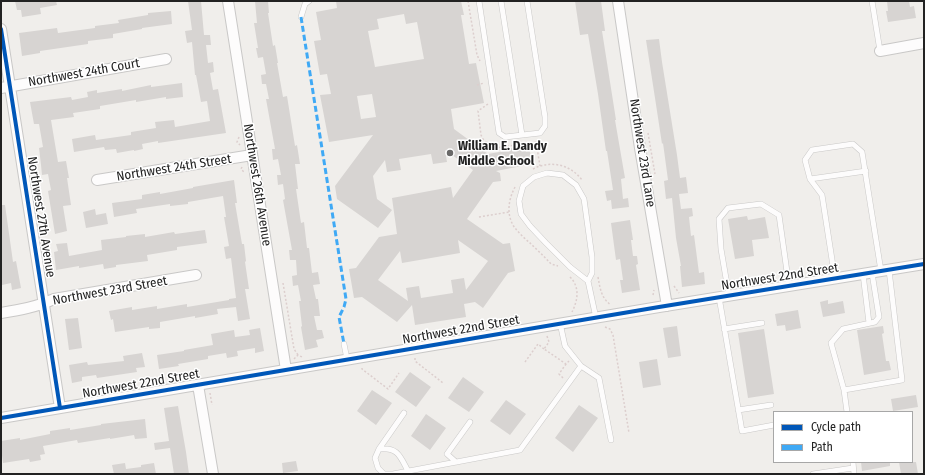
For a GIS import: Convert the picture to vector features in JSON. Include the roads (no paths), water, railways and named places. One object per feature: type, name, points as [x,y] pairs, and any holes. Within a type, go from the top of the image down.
[{"type":"street","name":"Northwest 26th Avenue","points":[[228,1],[286,370]]},
{"type":"street","name":"Northwest 23rd Lane","points":[[618,1],[640,148],[667,306]]},
{"type":"street","name":"Northwest 27th Avenue","points":[[1,29],[6,87],[44,304],[60,408]]},
{"type":"street","points":[[880,51],[924,43]]},
{"type":"street","name":"Northwest 24th Court","points":[[6,87],[166,59]]},
{"type":"street","name":"Northwest 24th Street","points":[[96,180],[252,155]]},
{"type":"street","name":"Northwest 22nd Street","points":[[1,418],[347,359],[561,328],[596,318],[924,264]]},
{"type":"street","name":"Northwest 23rd Street","points":[[1,313],[26,309],[54,300],[196,276]]},
{"type":"street","points":[[198,385],[213,474]]},
{"type":"lane","points":[[301,17],[305,4],[309,1]]},
{"type":"lane","points":[[479,1],[499,133],[505,137],[540,133],[546,126],[527,1]]},
{"type":"lane","points":[[501,1],[522,135]]},
{"type":"lane","points":[[872,1],[880,51]]},
{"type":"lane","points":[[835,279],[822,195],[810,180],[805,160],[812,150],[853,144],[862,152],[866,171],[879,317],[875,322],[843,329],[831,343],[844,390],[847,411]]},
{"type":"lane","points":[[810,180],[866,171]]},
{"type":"lane","points":[[588,281],[546,243],[521,214],[519,201],[522,186],[534,177],[547,173],[563,175],[576,186],[584,200],[592,257],[592,272],[588,281],[596,318]]},
{"type":"lane","points":[[773,426],[742,431],[724,329],[724,296],[719,219],[728,208],[761,204],[779,215],[789,286]]},
{"type":"lane","points":[[868,323],[876,272]]},
{"type":"lane","points":[[844,390],[902,380],[876,272]]},
{"type":"lane","points":[[724,329],[762,323]]},
{"type":"lane","points":[[561,328],[565,346],[581,366],[599,378],[611,440]]},
{"type":"lane","points":[[344,344],[347,359]]},
{"type":"lane","points":[[404,413],[379,449],[375,458],[378,468],[384,474],[393,474],[520,450],[581,366]]},
{"type":"lane","points":[[738,410],[771,405]]},
{"type":"lane","points":[[456,462],[447,454],[470,422]]},
{"type":"lane","points":[[379,449],[388,448],[396,451],[408,471]]},
{"type":"lane","points":[[813,474],[853,465],[854,474]]},
{"type":"place","name":"William E. Dandy Middle School","points":[[450,153]]}]
